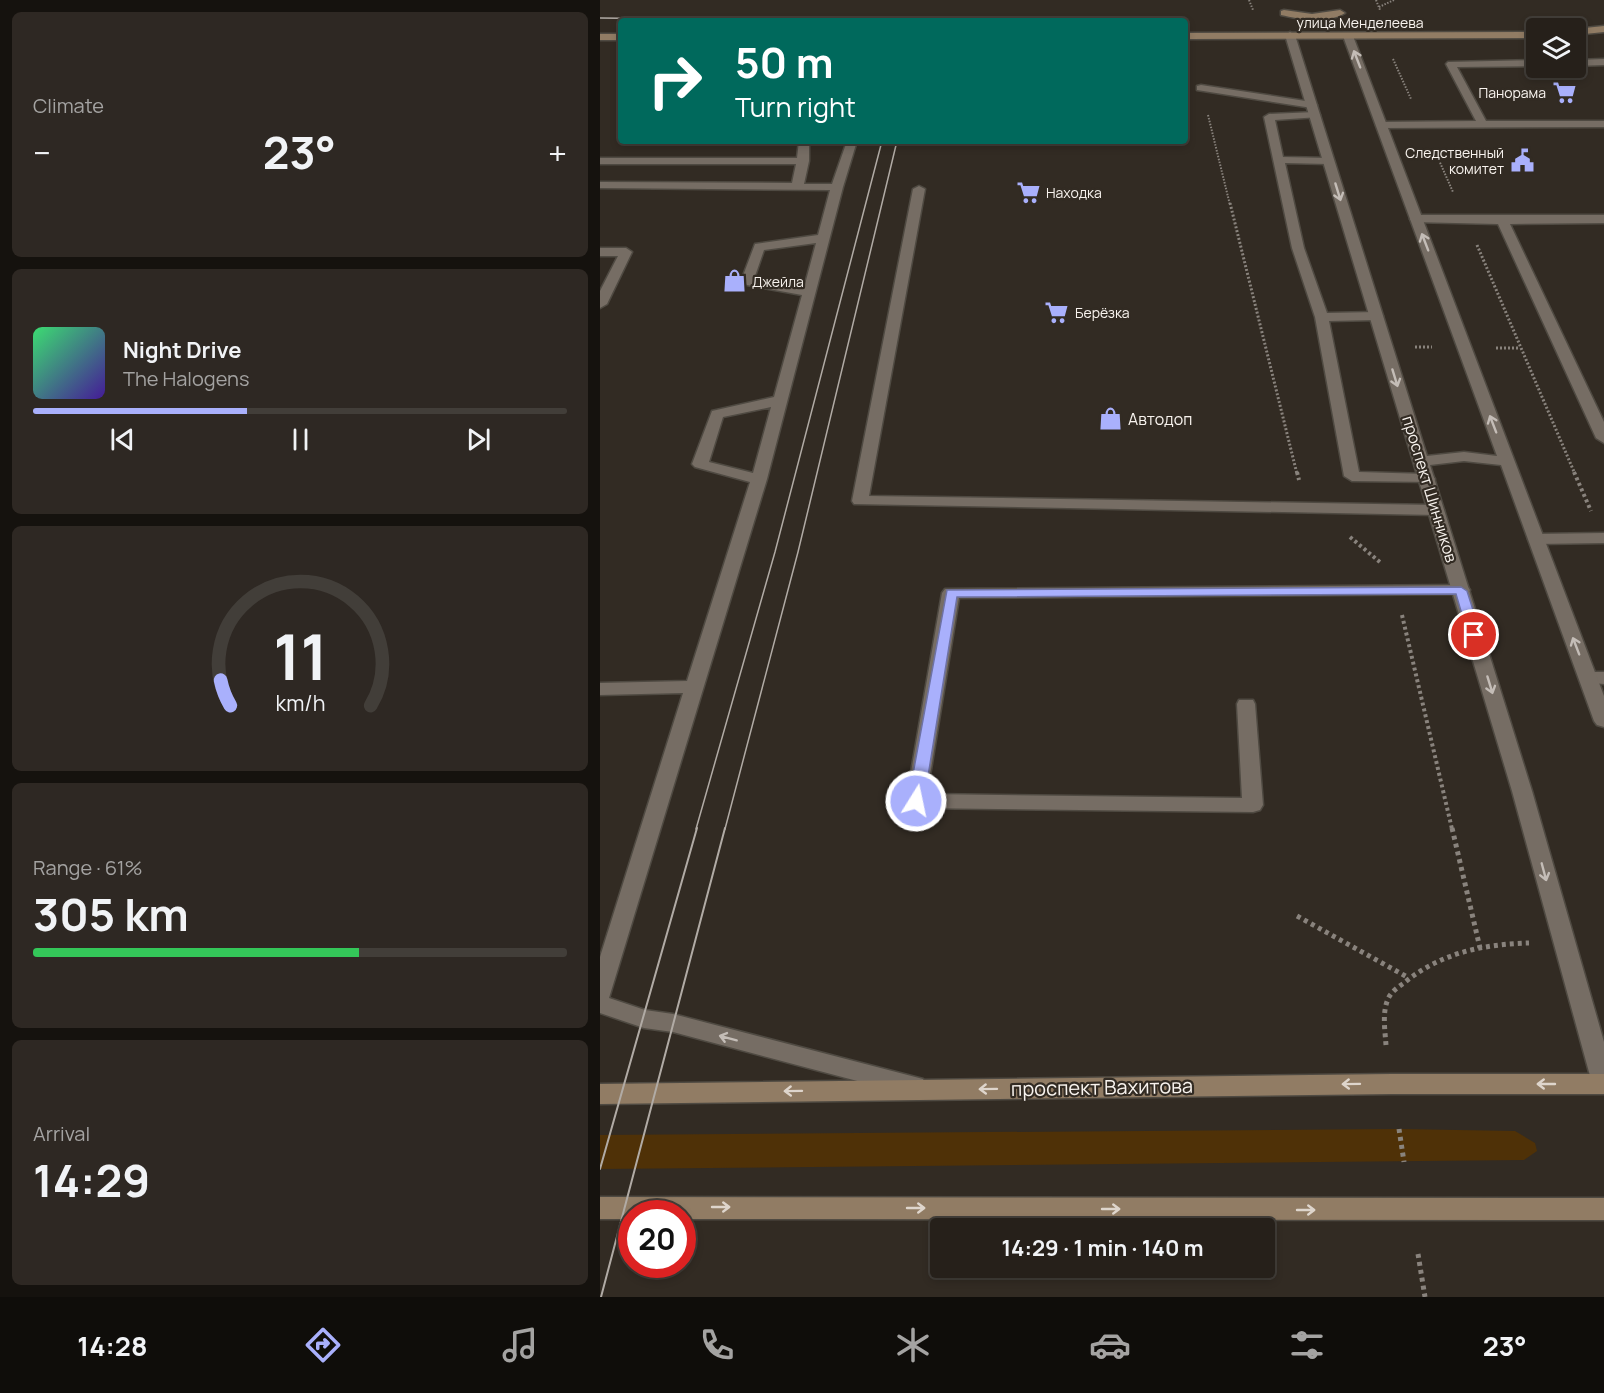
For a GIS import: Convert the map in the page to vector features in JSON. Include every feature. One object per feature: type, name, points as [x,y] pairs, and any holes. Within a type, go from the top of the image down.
[{"type":"main road","name":"проспект Шинников","points":[[1280,0],[1290,36]]},
{"type":"main road","points":[[1335,0],[1344,24]]},
{"type":"main road","points":[[1284,13],[1325,16],[1344,24]]},
{"type":"main road","name":"улица Менделеева","points":[[1188,36],[1290,36],[1344,24],[1526,33]]},
{"type":"main road","points":[[1586,31],[1604,29]]},
{"type":"main road","points":[[600,37],[618,37]]},
{"type":"main road","name":"проспект Вахитова","points":[[600,1094],[1392,1084],[1604,1084]]},
{"type":"main road","points":[[600,1208],[1604,1209]]},
{"type":"street","points":[[1344,24],[1536,539],[1596,678],[1604,721]]},
{"type":"street","name":"проспект Шинников","points":[[1290,36],[1522,790],[1604,1084]]},
{"type":"street","points":[[1586,63],[1604,62]]},
{"type":"street","points":[[1483,125],[1451,64],[1526,63]]},
{"type":"street","points":[[1201,88],[1313,110]]},
{"type":"street","points":[[1313,110],[1269,117],[1298,248],[1322,317],[1352,476],[1424,470],[1442,457],[1485,458],[1507,462]]},
{"type":"street","points":[[1381,125],[1604,124]]},
{"type":"street","points":[[797,188],[804,144]]},
{"type":"street","points":[[600,993],[759,479],[837,187],[851,144]]},
{"type":"street","points":[[1278,160],[1329,161]]},
{"type":"street","points":[[600,161],[803,161]]},
{"type":"street","points":[[600,185],[837,187]]},
{"type":"street","points":[[919,189],[860,501],[1436,510]]},
{"type":"street","points":[[1416,219],[1604,219]]},
{"type":"street","points":[[1502,220],[1604,438]]},
{"type":"street","points":[[809,293],[747,281],[759,247],[823,238]]},
{"type":"street","points":[[600,252],[626,252],[600,304]]},
{"type":"street","points":[[1322,317],[1376,316]]},
{"type":"street","points":[[759,479],[700,464],[717,414],[781,400]]},
{"type":"street","points":[[1536,539],[1603,538]]},
{"type":"street","points":[[1246,704],[1253,805],[916,801],[951,593],[1461,591]]},
{"type":"street","points":[[600,689],[695,687]]},
{"type":"street","points":[[600,1004],[644,1019],[673,1023],[927,1089]]},
{"type":"path","points":[[1249,0],[1252,7]]},
{"type":"path","points":[[1376,0],[1379,7],[1394,0]]},
{"type":"path","points":[[1391,55],[1466,220],[1603,538]]},
{"type":"path","points":[[1297,916],[1409,978]]},
{"type":"path","points":[[1386,1045],[1384,1018],[1388,997],[1409,978],[1437,962],[1466,950],[1503,943],[1529,943]]},
{"type":"path","points":[[1399,1129],[1404,1162]]},
{"type":"path","points":[[1418,1254],[1425,1297]]},
{"type":"shaded area","points":[[1399,1129],[1515,1131],[1535,1143],[1537,1151],[1524,1160],[600,1169],[600,1135]]},
{"type":"tram line","points":[[600,18],[618,18]]},
{"type":"tram line","points":[[696,829],[775,552],[881,144]]},
{"type":"tram line","points":[[725,829],[798,552],[896,144]]},
{"type":"tram line","points":[[600,1169],[697,828]]},
{"type":"tram line","points":[[601,1297],[725,828]]},
{"type":"place","name":"Панорама","points":[[1564,92]]},
{"type":"place","name":"Следственный комитет","points":[[1522,160]]},
{"type":"place","name":"Находка","points":[[1028,192]]},
{"type":"place","name":"Джейла","points":[[734,281]]},
{"type":"place","name":"Берёзка","points":[[1057,312]]},
{"type":"place","name":"Автодоп","points":[[1110,419]]},
{"type":"route","points":[[916,801],[951,593],[1461,591],[1474,635]]}]
